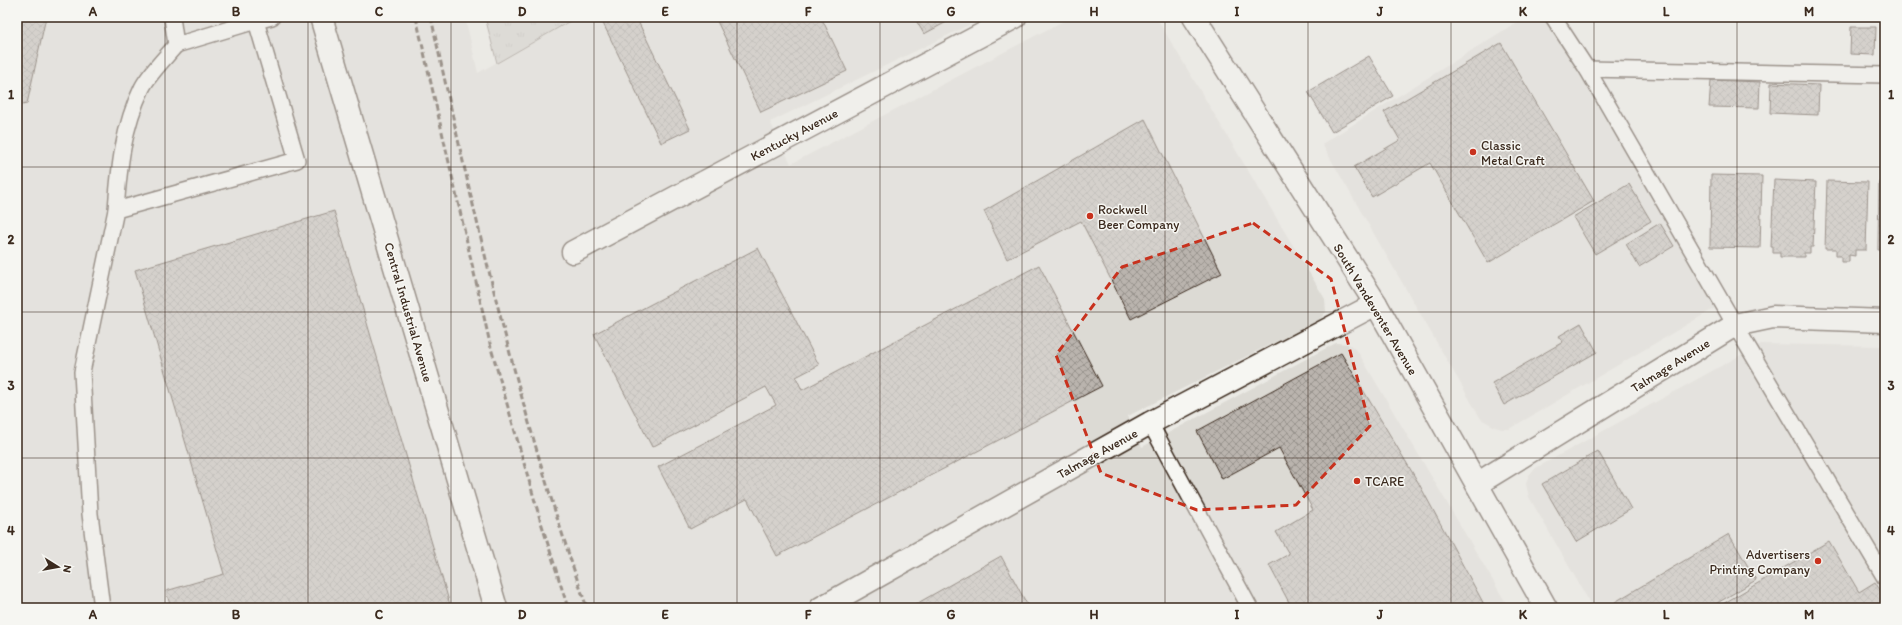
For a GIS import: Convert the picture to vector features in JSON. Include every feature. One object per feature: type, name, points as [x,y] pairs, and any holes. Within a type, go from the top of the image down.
[{"type":"street","name":"Central Industrial Avenue","points":[[322,17],[496,608]]},
{"type":"street","name":"Kentucky Avenue","points":[[573,252],[1015,17]]},
{"type":"street","name":"South Vandeventer Avenue","points":[[1194,17],[1376,304],[1546,608]]},
{"type":"street","name":"Talmage Avenue","points":[[821,608],[1150,424],[1376,304]]},
{"type":"street","name":"Talmage Avenue","points":[[1477,484],[1735,325],[1773,317],[1885,321]]},
{"type":"lane","points":[[172,17],[176,45]]},
{"type":"lane","points":[[102,608],[90,514],[82,372],[116,210],[120,161],[129,123],[142,87],[176,45],[272,17]]},
{"type":"lane","points":[[1553,17],[1587,69],[1735,325],[1885,578]]},
{"type":"lane","points":[[116,210],[297,160],[256,21]]},
{"type":"lane","points":[[1587,69],[1885,75]]},
{"type":"lane","points":[[1150,424],[1250,608]]},
{"type":"highlighted area","points":[[1253,223],[1331,279],[1370,426],[1296,505],[1197,510],[1101,473],[1056,355],[1122,267]]},
{"type":"shaded area","points":[[17,17],[465,17],[478,73],[577,17],[985,17],[770,122],[791,164],[1071,17],[1156,17],[1325,299],[1326,312],[1319,320],[1128,416],[1142,447],[1336,343],[1349,344],[1358,352],[1509,608],[17,608]]},
{"type":"shaded area","points":[[1525,17],[1549,17],[1715,308],[1509,429],[1502,429],[1495,427],[1481,419],[1322,144]]},
{"type":"shaded area","points":[[1761,344],[1885,346],[1885,608],[1593,608],[1529,497],[1526,484],[1529,475],[1536,468]]},
{"type":"green space","points":[[485,17],[577,17],[497,63]]},
{"type":"building","points":[[17,17],[46,17],[27,104],[17,106]]},
{"type":"building","points":[[600,17],[636,17],[690,129],[661,143]]},
{"type":"building","points":[[715,17],[821,17],[847,71],[761,112]]},
{"type":"building","points":[[914,17],[956,17],[924,34]]},
{"type":"building","points":[[1851,27],[1876,27],[1875,55],[1850,54]]},
{"type":"building","name":"Classic Metal Craft","points":[[1501,43],[1594,201],[1488,263],[1430,163],[1372,197],[1354,167],[1400,140],[1384,112]]},
{"type":"building","points":[[1369,56],[1393,96],[1332,132],[1308,92]]},
{"type":"building","points":[[1711,80],[1760,82],[1759,108],[1709,107]]},
{"type":"building","points":[[1771,83],[1819,85],[1818,115],[1770,113]]},
{"type":"building","name":"Rockwell Beer Company","points":[[1145,119],[1222,273],[1131,319],[1081,221],[1007,259],[984,211]]},
{"type":"building","points":[[1711,175],[1762,176],[1760,248],[1710,247]]},
{"type":"building","points":[[1774,180],[1816,182],[1813,247],[1810,247],[1810,253],[1804,253],[1804,257],[1780,257],[1780,253],[1773,253],[1773,247],[1771,247]]},
{"type":"building","points":[[1827,181],[1868,182],[1866,250],[1855,250],[1855,256],[1849,255],[1849,262],[1841,262],[1841,256],[1836,256],[1836,249],[1825,249]]},
{"type":"building","points":[[1879,181],[1885,181],[1885,250],[1878,250]]},
{"type":"building","points":[[1629,184],[1651,221],[1595,254],[1573,217]]},
{"type":"building","points":[[334,211],[451,608],[171,608],[166,591],[224,574],[135,270]]},
{"type":"building","points":[[1660,223],[1674,246],[1639,267],[1626,244]]},
{"type":"building","points":[[758,248],[819,365],[796,377],[802,390],[1039,265],[1102,386],[777,556],[747,499],[690,529],[658,467],[776,405],[766,387],[652,447],[594,334]]},
{"type":"building","points":[[1581,323],[1597,352],[1504,405],[1492,383],[1563,342],[1559,336]]},
{"type":"building","name":"TCARE","points":[[1341,353],[1418,482],[1486,608],[1292,608],[1269,565],[1289,554],[1276,532],[1313,510],[1279,448],[1222,479],[1197,431]]},
{"type":"building","points":[[1598,451],[1631,509],[1576,542],[1542,484]]},
{"type":"building","points":[[1729,534],[1756,580],[1709,608],[1618,608],[1615,602]]},
{"type":"building","name":"Advertisers Printing Company","points":[[1829,541],[1859,592],[1875,582],[1885,598],[1885,608],[1716,608]]},
{"type":"building","points":[[1001,556],[1029,608],[909,608]]},
{"type":"railway","points":[[416,17],[491,348],[540,519],[568,608]]},
{"type":"railway","points":[[431,17],[464,166],[500,315],[540,463],[587,608]]},
{"type":"place","name":"Classic Metal Craft","points":[[1473,152]]},
{"type":"place","name":"Rockwell Beer Company","points":[[1090,216]]},
{"type":"place","name":"TCARE","points":[[1357,481]]},
{"type":"place","name":"Advertisers Printing Company","points":[[1818,561]]}]
